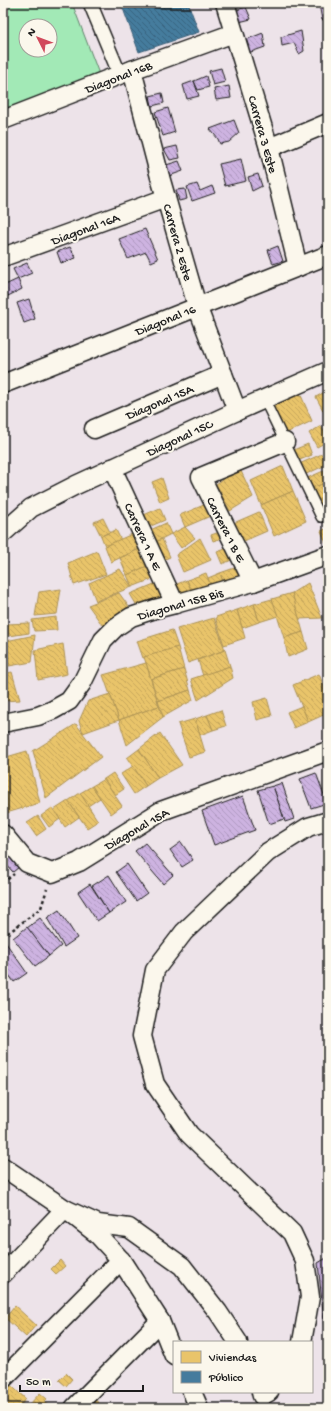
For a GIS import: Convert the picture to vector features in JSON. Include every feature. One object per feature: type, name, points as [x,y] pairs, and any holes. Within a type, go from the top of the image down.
[{"type":"street","points":[[90,3],[126,72]]},
{"type":"street","name":"Carrera 3 Este","points":[[225,3],[269,148],[298,267]]},
{"type":"street","name":"Diagonal 16B","points":[[3,120],[126,72],[234,33]]},
{"type":"street","name":"Carrera 2 Este","points":[[126,72],[166,198],[197,306],[237,411]]},
{"type":"street","points":[[269,148],[328,124]]},
{"type":"street","name":"Diagonal 16A","points":[[3,257],[166,198]]},
{"type":"street","name":"Diagonal 16","points":[[3,384],[328,255]]},
{"type":"street","name":"Diagonal 15C","points":[[3,519],[31,508],[112,468],[328,371]]},
{"type":"street","name":"Diagonal 15A","points":[[94,429],[223,374]]},
{"type":"street","name":"Carrera 1 B E","points":[[253,582],[201,477],[285,442]]},
{"type":"street","name":"Carrera 1 A E","points":[[112,468],[175,604]]},
{"type":"street","name":"Diagonal 15C","points":[[3,533],[31,508]]},
{"type":"street","name":"Diagonal 15B Bis","points":[[3,723],[38,716],[69,701],[82,683],[103,640],[116,627],[131,618],[155,609],[253,582],[328,555]]},
{"type":"street","name":"Diagonal 15A","points":[[52,873],[79,862],[161,811],[328,751]]},
{"type":"street","points":[[302,1341],[310,1297],[305,1261],[292,1233],[189,1134],[155,1084],[142,1036],[155,970],[184,932],[268,852],[308,827],[328,821]]},
{"type":"street","points":[[3,834],[27,863],[52,873]]},
{"type":"street","points":[[3,1167],[65,1209],[98,1234],[121,1260],[160,1321],[173,1354]]},
{"type":"street","points":[[3,1274],[65,1209]]},
{"type":"street","points":[[65,1209],[98,1224],[129,1228],[182,1266],[218,1312],[237,1341]]},
{"type":"street","points":[[3,1379],[121,1260]]},
{"type":"street","points":[[74,1408],[160,1321]]},
{"type":"street","points":[[192,1393],[200,1408]]},
{"type":"lane","points":[[264,399],[321,517]]},
{"type":"path","points":[[3,937],[41,908],[52,873]]},
{"type":"green space","points":[[3,3],[72,3],[99,74],[3,111]]},
{"type":"building: Viviendas","points":[[328,390],[328,420],[316,397]]},
{"type":"building: Viviendas","points":[[300,393],[312,421],[282,435],[270,407]]},
{"type":"building: Viviendas","points":[[321,426],[328,441],[317,447],[309,433]]},
{"type":"building: Viviendas","points":[[308,444],[312,455],[295,462],[291,451]]},
{"type":"building: Viviendas","points":[[324,453],[328,464],[302,476],[297,465]]},
{"type":"building: Viviendas","points":[[283,466],[293,491],[261,505],[251,481]]},
{"type":"building: Viviendas","points":[[240,469],[253,497],[230,511],[216,484]]},
{"type":"building: Viviendas","points":[[328,469],[328,482],[309,489],[305,479]]},
{"type":"building: Viviendas","points":[[162,478],[169,498],[160,502],[152,482]]},
{"type":"building: Viviendas","points":[[328,482],[328,496],[316,501],[309,489]]},
{"type":"building: Viviendas","points":[[293,491],[306,521],[274,536],[261,505]]},
{"type":"building: Viviendas","points":[[328,496],[328,512],[322,514],[316,501]]},
{"type":"building: Viviendas","points":[[211,502],[215,514],[185,527],[180,515]]},
{"type":"building: Viviendas","points":[[160,508],[165,520],[144,529],[139,517]]},
{"type":"building: Viviendas","points":[[259,512],[267,531],[237,544],[229,525]]},
{"type":"building: Viviendas","points":[[103,518],[110,532],[101,536],[94,522]]},
{"type":"building: Viviendas","points":[[166,523],[171,534],[151,544],[146,532]]},
{"type":"building: Viviendas","points":[[185,527],[195,538],[181,548],[171,534]]},
{"type":"building: Viviendas","points":[[328,528],[328,548],[321,531]]},
{"type":"building: Viviendas","points":[[116,530],[121,540],[105,546],[101,536]]},
{"type":"building: Viviendas","points":[[225,530],[228,536],[213,541],[211,535]]},
{"type":"building: Viviendas","points":[[139,531],[146,546],[111,562],[105,546]]},
{"type":"building: Viviendas","points":[[200,538],[211,560],[183,572],[176,555]]},
{"type":"building: Viviendas","points":[[162,539],[170,557],[159,562],[151,544]]},
{"type":"building: Viviendas","points":[[146,546],[154,563],[127,575],[120,558]]},
{"type":"building: Viviendas","points":[[234,546],[239,557],[222,564],[217,552]]},
{"type":"building: Viviendas","points":[[97,551],[106,574],[74,585],[68,563]]},
{"type":"building: Viviendas","points":[[154,563],[160,576],[132,587],[127,575]]},
{"type":"building: Viviendas","points":[[240,566],[244,578],[224,585],[220,573]]},
{"type":"building: Viviendas","points":[[120,569],[132,587],[96,601],[89,583]]},
{"type":"building: Viviendas","points":[[328,572],[328,588],[323,573]]},
{"type":"building: Viviendas","points":[[206,573],[212,589],[193,596],[187,580]]},
{"type":"building: Viviendas","points":[[220,573],[224,585],[212,589],[208,578]]},
{"type":"building: Viviendas","points":[[187,580],[193,596],[177,601],[172,586]]},
{"type":"building: Viviendas","points":[[159,582],[166,602],[139,609],[130,594]]},
{"type":"building: Viviendas","points":[[308,583],[322,618],[299,619],[292,593]]},
{"type":"building: Viviendas","points":[[61,589],[57,614],[35,616],[39,592]]},
{"type":"building: Viviendas","points":[[119,593],[132,611],[105,629],[88,605]]},
{"type":"building: Viviendas","points":[[292,593],[303,632],[284,638],[272,599]]},
{"type":"building: Viviendas","points":[[272,599],[278,616],[259,622],[254,604]]},
{"type":"building: Viviendas","points":[[254,604],[259,622],[242,628],[237,610]]},
{"type":"building: Viviendas","points":[[237,610],[245,638],[224,645],[216,617]]},
{"type":"building: Viviendas","points":[[56,617],[57,630],[34,631],[32,620]]},
{"type":"building: Viviendas","points":[[214,618],[225,650],[188,663],[177,629]]},
{"type":"building: Viviendas","points":[[29,623],[29,633],[9,636],[7,624]]},
{"type":"building: Viviendas","points":[[172,630],[178,647],[143,658],[137,641]]},
{"type":"building: Viviendas","points":[[303,632],[308,649],[288,657],[284,638]]},
{"type":"building: Viviendas","points":[[35,635],[32,662],[9,666],[6,641]]},
{"type":"building: Viviendas","points":[[3,643],[6,671],[3,671]]},
{"type":"building: Viviendas","points":[[63,644],[67,674],[38,680],[35,650]]},
{"type":"building: Viviendas","points":[[178,647],[184,669],[151,679],[144,657]]},
{"type":"building: Viviendas","points":[[225,650],[230,666],[203,676],[198,660]]},
{"type":"building: Viviendas","points":[[146,663],[159,706],[119,720],[103,675]]},
{"type":"building: Viviendas","points":[[230,666],[233,678],[198,700],[191,679]]},
{"type":"building: Viviendas","points":[[184,669],[190,690],[158,701],[151,679]]},
{"type":"building: Viviendas","points":[[12,672],[20,700],[3,701],[3,674]]},
{"type":"building: Viviendas","points":[[319,674],[328,697],[328,713],[308,722],[293,685]]},
{"type":"building: Viviendas","points":[[190,690],[193,700],[163,717],[158,701]]},
{"type":"building: Viviendas","points":[[110,694],[119,720],[83,733],[79,721],[88,701]]},
{"type":"building: Viviendas","points":[[267,698],[272,716],[257,720],[253,702]]},
{"type":"building: Viviendas","points":[[159,706],[163,717],[127,745],[119,720]]},
{"type":"building: Viviendas","points":[[302,706],[308,722],[294,728],[287,712]]},
{"type":"building: Viviendas","points":[[221,710],[226,726],[213,730],[207,715]]},
{"type":"building: Viviendas","points":[[207,715],[213,730],[200,735],[195,719]]},
{"type":"building: Viviendas","points":[[195,719],[205,752],[189,757],[178,724]]},
{"type":"building: Viviendas","points":[[76,724],[101,757],[46,798],[33,751]]},
{"type":"building: Viviendas","points":[[160,733],[182,765],[158,778],[139,749]]},
{"type":"building: Viviendas","points":[[139,749],[158,778],[146,786],[127,758]]},
{"type":"building: Viviendas","points":[[27,751],[40,803],[3,814],[3,758]]},
{"type":"building: Viviendas","points":[[133,766],[146,786],[134,794],[121,774]]},
{"type":"building: Viviendas","points":[[113,773],[124,789],[115,795],[104,779]]},
{"type":"building: Viviendas","points":[[104,779],[122,806],[111,814],[92,786]]},
{"type":"building: Viviendas","points":[[92,786],[100,798],[88,806],[80,793]]},
{"type":"building: Viviendas","points":[[80,793],[98,821],[87,828],[68,801]]},
{"type":"building: Viviendas","points":[[68,801],[79,817],[65,827],[54,810]]},
{"type":"building: Viviendas","points":[[52,808],[60,819],[49,827],[41,816]]},
{"type":"building: Viviendas","points":[[38,816],[46,829],[36,836],[27,823]]},
{"type":"building: Viviendas","points":[[60,1260],[65,1266],[56,1274],[51,1269]]},
{"type":"building: Viviendas","points":[[15,1306],[36,1325],[26,1337],[5,1318]]},
{"type":"building: Viviendas","points":[[66,1373],[72,1379],[66,1386],[59,1380]]},
{"type":"building: Viviendas","points":[[6,1381],[26,1399],[18,1408],[12,1408],[3,1400],[3,1385]]},
{"type":"building: Viviendas","points":[[40,1393],[47,1399],[44,1402],[51,1408],[32,1408],[29,1405]]},
{"type":"building: Viviendas","points":[[90,1395],[104,1408],[84,1408]]},
{"type":"building: Público","points":[[121,3],[188,3],[199,32],[139,52]]},
{"type":"building: Otros","points":[[247,3],[260,3],[260,4],[248,7]]},
{"type":"building: Otros","points":[[270,3],[279,3],[279,5],[270,6]]},
{"type":"building: Otros","points":[[328,3],[328,18],[322,20],[319,4]]},
{"type":"building: Otros","points":[[246,7],[251,19],[239,22],[237,10]]},
{"type":"building: Otros","points":[[301,31],[304,51],[299,54],[294,43],[282,46],[281,37]]},
{"type":"building: Otros","points":[[263,33],[265,47],[248,53],[245,40]]},
{"type":"building: Otros","points":[[221,68],[225,82],[213,85],[209,71]]},
{"type":"building: Otros","points":[[206,76],[209,87],[198,90],[194,81]]},
{"type":"building: Otros","points":[[194,81],[199,96],[187,99],[183,85]]},
{"type":"building: Otros","points":[[229,86],[231,98],[216,100],[214,89]]},
{"type":"building: Otros","points":[[162,93],[164,103],[152,106],[150,96]]},
{"type":"building: Otros","points":[[168,108],[175,132],[163,136],[155,112]]},
{"type":"building: Otros","points":[[234,120],[239,133],[229,142],[220,144],[210,129]]},
{"type":"building: Otros","points":[[177,146],[180,158],[170,160],[164,149]]},
{"type":"building: Otros","points":[[241,159],[246,181],[225,186],[219,164]]},
{"type":"building: Otros","points":[[179,161],[183,171],[166,177],[163,166]]},
{"type":"building: Otros","points":[[258,174],[262,186],[252,191],[248,177]]},
{"type":"building: Otros","points":[[197,184],[200,191],[212,186],[215,193],[192,201],[187,187]]},
{"type":"building: Otros","points":[[185,189],[187,199],[179,201],[176,190]]},
{"type":"building: Otros","points":[[145,229],[158,259],[151,262],[146,252],[128,259],[119,239]]},
{"type":"building: Otros","points":[[278,246],[283,261],[273,264],[268,250]]},
{"type":"building: Otros","points":[[70,247],[76,258],[61,263],[57,252]]},
{"type":"building: Otros","points":[[27,263],[32,273],[18,279],[13,269]]},
{"type":"building: Otros","points":[[18,279],[22,289],[8,296],[3,286]]},
{"type":"building: Otros","points":[[3,286],[8,296],[3,297]]},
{"type":"building: Otros","points":[[29,299],[35,319],[24,323],[17,303]]},
{"type":"building: Otros","points":[[316,773],[327,803],[311,808],[300,779]]},
{"type":"building: Otros","points":[[282,783],[294,819],[285,822],[273,786]]},
{"type":"building: Otros","points":[[273,786],[284,819],[269,824],[258,790]]},
{"type":"building: Otros","points":[[243,796],[255,830],[214,845],[202,811]]},
{"type":"building: Otros","points":[[181,842],[193,860],[182,867],[170,850]]},
{"type":"building: Otros","points":[[145,843],[173,875],[163,884],[135,851]]},
{"type":"building: Otros","points":[[3,844],[25,862],[13,872],[3,861]]},
{"type":"building: Otros","points":[[127,864],[147,893],[136,901],[116,872]]},
{"type":"building: Otros","points":[[109,875],[126,902],[109,913],[92,886]]},
{"type":"building: Otros","points":[[90,884],[109,913],[97,921],[78,892]]},
{"type":"building: Otros","points":[[59,910],[77,938],[64,947],[47,918]]},
{"type":"building: Otros","points":[[40,918],[61,946],[49,956],[27,928]]},
{"type":"building: Otros","points":[[27,927],[49,956],[35,966],[13,938]]},
{"type":"building: Otros","points":[[6,943],[27,973],[14,982],[3,967],[3,945]]},
{"type":"building: Otros","points":[[3,983],[8,989],[3,992]]},
{"type":"building: Otros","points":[[328,1257],[328,1328],[325,1331],[318,1263]]}]
